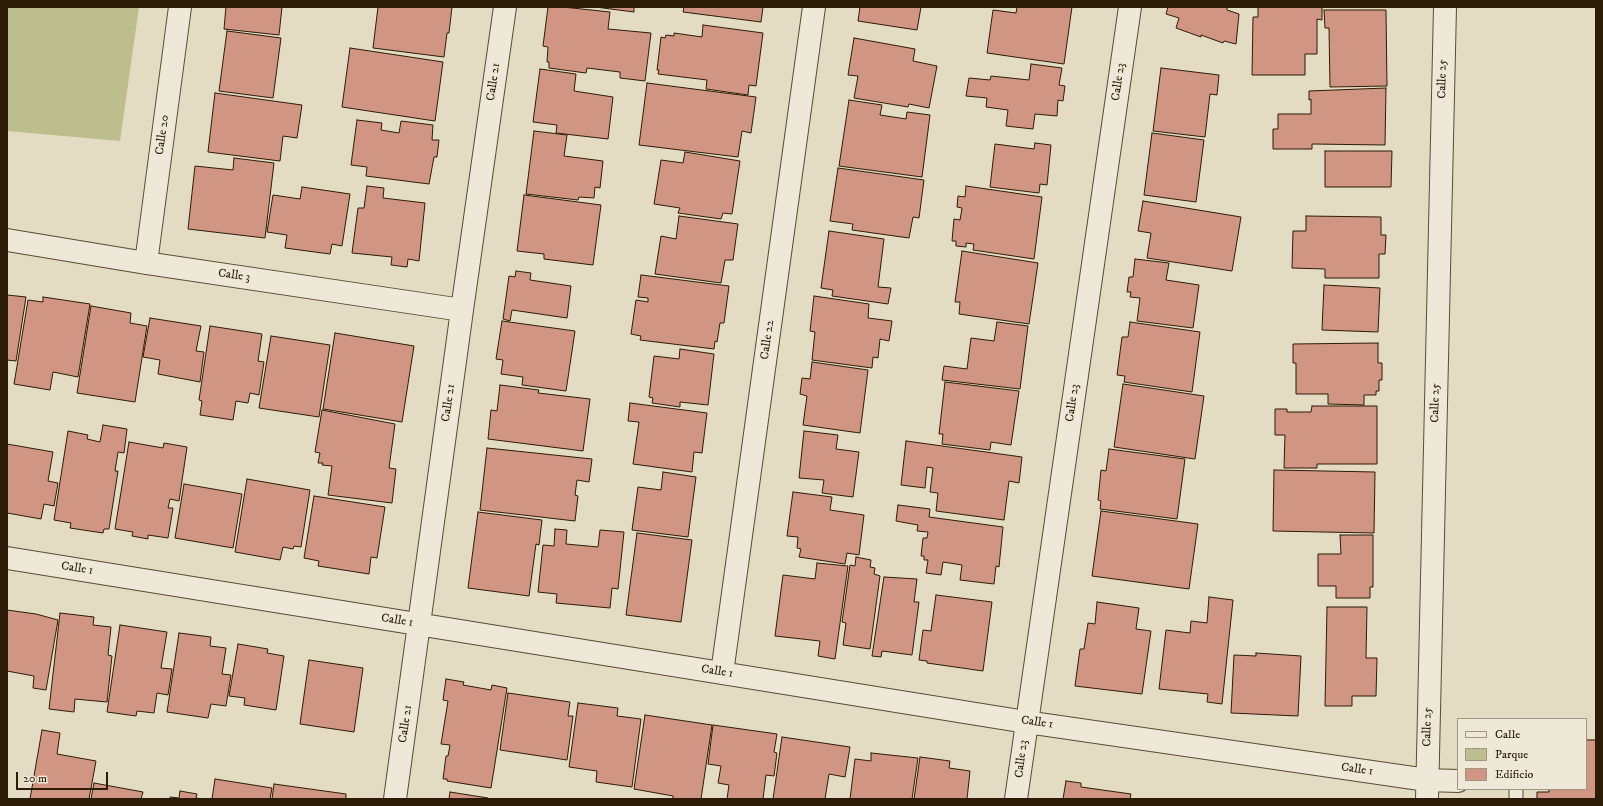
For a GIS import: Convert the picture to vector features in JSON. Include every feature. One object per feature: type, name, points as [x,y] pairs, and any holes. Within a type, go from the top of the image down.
[{"type":"street","name":"Calle 20","points":[[146,263],[180,7]]},
{"type":"street","name":"Calle 21","points":[[396,799],[462,310],[505,7]]},
{"type":"street","name":"Calle 22","points":[[722,673],[814,7]]},
{"type":"street","name":"Calle 23","points":[[1016,799],[1130,7]]},
{"type":"street","name":"Calle 25","points":[[1427,789],[1445,7]]},
{"type":"street","name":"Calle 3","points":[[7,240],[146,263],[462,310]]},
{"type":"street","name":"Calle 1","points":[[7,558],[1026,722],[1427,789],[1457,781]]},
{"type":"green space","points":[[7,7],[139,7],[120,141],[7,131]]},
{"type":"building","points":[[226,7],[282,7],[279,35],[224,29]]},
{"type":"building","points":[[378,7],[452,7],[444,57],[373,48]]},
{"type":"building","points":[[548,7],[563,7],[610,12],[608,29],[651,33],[645,81],[620,78],[620,72],[587,68],[586,73],[549,68],[549,62],[547,62],[548,47],[543,46]]},
{"type":"building","points":[[595,7],[634,7],[634,12]]},
{"type":"building","points":[[684,7],[763,7],[761,22],[683,12]]},
{"type":"building","points":[[860,7],[921,7],[917,30],[858,21]]},
{"type":"building","points":[[1017,7],[1072,7],[1064,64],[987,53],[993,10],[1016,13]]},
{"type":"building","points":[[1168,7],[1227,7],[1227,10],[1239,14],[1236,44],[1224,41],[1223,43],[1176,28],[1179,18],[1166,14]]},
{"type":"building","points":[[1258,7],[1322,7],[1322,20],[1317,19],[1317,54],[1305,54],[1305,75],[1252,75],[1253,17],[1258,17]]},
{"type":"building","points":[[1324,10],[1386,10],[1387,86],[1330,87],[1329,28],[1325,28]]},
{"type":"building","points":[[703,25],[763,33],[756,86],[749,85],[748,95],[706,89],[707,80],[658,74],[659,70],[657,70],[661,37],[665,38],[666,35],[674,36],[674,33],[702,37]]},
{"type":"building","points":[[227,31],[281,38],[273,98],[219,91]]},
{"type":"building","points":[[854,38],[915,49],[913,61],[937,66],[929,108],[909,104],[908,107],[854,98],[858,76],[848,75]]},
{"type":"building","points":[[350,48],[443,62],[435,121],[342,107]]},
{"type":"building","points":[[1031,64],[1062,68],[1059,85],[1065,86],[1063,101],[1058,100],[1057,116],[1035,114],[1033,129],[1006,126],[1008,110],[986,107],[987,98],[966,96],[969,78],[990,80],[991,76],[1029,80]]},
{"type":"building","points":[[1161,68],[1219,75],[1217,95],[1210,94],[1205,137],[1153,131]]},
{"type":"building","points":[[540,69],[576,74],[574,91],[613,97],[608,139],[556,133],[557,125],[533,122]]},
{"type":"building","points":[[647,83],[756,97],[751,133],[742,131],[738,157],[639,145]]},
{"type":"building","points":[[1386,88],[1385,145],[1312,144],[1312,149],[1273,149],[1273,129],[1278,129],[1278,114],[1311,114],[1311,99],[1309,100],[1309,91]]},
{"type":"building","points":[[215,93],[302,105],[297,138],[283,136],[280,161],[208,152]]},
{"type":"building","points":[[849,100],[882,105],[880,115],[906,119],[907,112],[930,115],[922,177],[839,166]]},
{"type":"building","points":[[357,120],[382,123],[381,130],[399,133],[401,121],[433,125],[432,140],[439,140],[437,157],[434,157],[429,184],[366,176],[367,167],[351,165]]},
{"type":"building","points":[[534,131],[567,135],[564,156],[603,161],[600,188],[595,187],[594,198],[579,197],[578,200],[526,194]]},
{"type":"building","points":[[1152,133],[1204,140],[1196,202],[1144,195]]},
{"type":"building","points":[[1035,143],[1051,145],[1047,185],[1040,184],[1039,193],[990,187],[995,144],[1034,149]]},
{"type":"building","points":[[1325,151],[1392,151],[1391,187],[1325,187]]},
{"type":"building","points":[[685,152],[740,161],[732,214],[723,213],[721,219],[678,213],[680,208],[654,204],[661,160],[683,163]]},
{"type":"building","points":[[234,158],[274,163],[265,238],[188,229],[195,166],[233,170]]},
{"type":"building","points":[[838,168],[924,180],[919,218],[913,217],[909,238],[852,230],[853,224],[830,221]]},
{"type":"building","points":[[367,186],[384,188],[383,198],[425,203],[419,261],[408,259],[407,267],[391,265],[392,257],[352,253],[358,208],[364,208]]},
{"type":"building","points":[[966,186],[1042,197],[1034,259],[973,250],[974,244],[966,243],[966,247],[956,246],[956,241],[952,241],[954,219],[960,220],[962,208],[957,207],[958,196],[965,197]]},
{"type":"building","points":[[302,187],[350,194],[342,246],[332,244],[330,254],[285,248],[287,235],[267,232],[273,195],[300,199]]},
{"type":"building","points":[[524,195],[601,205],[593,265],[544,259],[544,254],[517,251]]},
{"type":"building","points":[[1143,201],[1241,217],[1232,271],[1147,258],[1151,233],[1138,231]]},
{"type":"building","points":[[679,216],[738,224],[733,260],[725,260],[721,283],[655,274],[661,236],[676,239]]},
{"type":"building","points":[[1306,216],[1381,217],[1381,235],[1386,235],[1385,254],[1379,254],[1379,278],[1325,278],[1325,269],[1292,268],[1293,231],[1306,231]]},
{"type":"building","points":[[829,231],[884,239],[878,287],[891,288],[888,304],[832,296],[833,290],[821,288]]},
{"type":"building","points":[[962,251],[1038,263],[1029,324],[959,314],[960,302],[955,302]]},
{"type":"building","points":[[1135,259],[1169,263],[1166,280],[1199,285],[1193,328],[1137,321],[1140,298],[1130,297],[1131,292],[1127,292],[1129,277],[1133,277]]},
{"type":"building","points":[[516,271],[531,273],[530,280],[571,286],[567,318],[512,310],[510,321],[503,319],[509,276],[515,277]]},
{"type":"building","points":[[641,275],[729,286],[724,323],[720,323],[717,342],[715,341],[714,349],[640,340],[641,336],[631,334],[636,300],[648,302],[648,298],[638,297]]},
{"type":"building","points":[[1324,285],[1380,288],[1378,332],[1322,330]]},
{"type":"building","points":[[7,295],[26,297],[16,361],[7,360]]},
{"type":"building","points":[[814,296],[869,304],[868,318],[892,321],[889,341],[880,339],[878,358],[873,357],[872,368],[812,360],[815,332],[810,331]]},
{"type":"building","points":[[43,297],[90,304],[78,377],[53,372],[50,390],[14,384],[28,300],[43,302]]},
{"type":"building","points":[[91,306],[131,313],[130,323],[147,326],[135,402],[77,393]]},
{"type":"building","points":[[150,318],[201,326],[196,351],[204,352],[200,382],[158,374],[160,360],[143,357]]},
{"type":"building","points":[[502,321],[575,331],[566,391],[522,385],[523,377],[501,374],[503,360],[496,359]]},
{"type":"building","points":[[997,322],[1028,326],[1020,389],[942,380],[944,366],[967,369],[971,338],[994,341]]},
{"type":"building","points":[[1130,322],[1200,332],[1192,392],[1124,382],[1125,376],[1117,375],[1122,337],[1128,337]]},
{"type":"building","points":[[210,326],[262,334],[258,361],[264,362],[259,395],[250,393],[248,403],[236,401],[233,420],[200,415],[202,401],[199,400]]},
{"type":"building","points":[[335,333],[414,346],[402,422],[323,409]]},
{"type":"building","points":[[271,336],[330,345],[319,417],[259,408]]},
{"type":"building","points":[[1378,343],[1378,363],[1382,363],[1382,380],[1379,380],[1379,391],[1376,391],[1376,395],[1364,395],[1364,405],[1328,404],[1328,394],[1296,394],[1296,363],[1293,363],[1293,344]]},
{"type":"building","points":[[680,349],[714,354],[708,405],[680,402],[680,407],[652,403],[653,398],[649,397],[654,356],[679,359]]},
{"type":"building","points":[[812,362],[868,370],[860,433],[803,425],[807,396],[800,394],[802,378],[810,379]]},
{"type":"building","points":[[945,382],[1019,391],[1011,445],[991,442],[990,450],[942,444],[943,434],[939,434]]},
{"type":"building","points":[[1123,384],[1204,396],[1195,459],[1114,447]]},
{"type":"building","points":[[500,385],[539,390],[538,393],[590,399],[583,451],[488,439],[491,410],[497,411]]},
{"type":"building","points":[[630,403],[707,413],[702,453],[694,452],[692,472],[633,464],[639,422],[628,421]]},
{"type":"building","points":[[1312,406],[1377,406],[1377,464],[1317,464],[1317,468],[1284,468],[1285,435],[1275,435],[1275,409],[1287,409],[1287,412],[1311,412]]},
{"type":"building","points":[[322,410],[395,424],[389,468],[396,469],[392,503],[328,495],[332,466],[318,463],[320,453],[315,452]]},
{"type":"building","points":[[103,425],[127,429],[124,453],[118,452],[115,471],[118,471],[109,529],[104,529],[103,533],[70,528],[71,523],[54,520],[68,431],[88,435],[87,439],[100,442]]},
{"type":"building","points":[[804,431],[838,435],[836,449],[859,452],[853,497],[822,493],[824,480],[799,478]]},
{"type":"building","points":[[906,441],[1022,457],[1019,483],[1009,481],[1004,520],[936,511],[938,493],[930,492],[933,468],[927,467],[925,488],[901,485]]},
{"type":"building","points":[[129,442],[163,448],[164,443],[187,447],[179,501],[170,499],[168,508],[173,508],[168,538],[148,535],[148,539],[132,536],[133,532],[115,529]]},
{"type":"building","points":[[7,444],[53,452],[48,481],[58,483],[54,506],[44,504],[41,519],[7,513]]},
{"type":"building","points":[[487,448],[592,459],[589,482],[577,480],[575,495],[578,496],[575,521],[480,510]]},
{"type":"building","points":[[1109,449],[1185,459],[1177,519],[1100,509],[1101,501],[1098,500],[1101,470],[1106,471]]},
{"type":"building","points":[[1274,470],[1375,472],[1374,533],[1273,531]]},
{"type":"building","points":[[663,472],[696,477],[688,537],[632,530],[638,487],[661,490]]},
{"type":"building","points":[[247,479],[310,490],[301,547],[294,546],[293,549],[283,547],[280,560],[235,552]]},
{"type":"building","points":[[184,484],[242,494],[233,548],[175,538]]},
{"type":"building","points":[[793,492],[832,497],[830,510],[864,515],[859,555],[847,553],[845,564],[799,557],[801,549],[797,548],[798,537],[787,536]]},
{"type":"building","points":[[314,496],[385,507],[377,558],[371,557],[369,574],[318,566],[319,561],[304,558]]},
{"type":"building","points":[[898,505],[930,509],[929,517],[1003,527],[999,567],[996,566],[994,584],[960,580],[962,565],[943,562],[941,575],[926,573],[928,560],[924,560],[924,556],[921,556],[923,538],[927,538],[928,532],[917,531],[918,525],[896,521]]},
{"type":"building","points":[[1101,511],[1198,524],[1189,589],[1092,576]]},
{"type":"building","points":[[478,512],[542,520],[539,545],[536,544],[529,596],[468,588]]},
{"type":"building","points":[[555,529],[567,530],[566,544],[598,547],[600,530],[624,532],[618,589],[612,588],[610,608],[556,603],[557,594],[538,592],[543,545],[554,546]]},
{"type":"building","points":[[637,533],[692,540],[681,622],[626,615]]},
{"type":"building","points":[[1340,535],[1373,535],[1373,587],[1370,587],[1370,598],[1336,598],[1336,586],[1318,586],[1318,554],[1341,554]]},
{"type":"building","points":[[856,557],[871,560],[870,567],[875,568],[874,574],[880,576],[870,649],[843,645],[846,623],[842,622],[850,565],[855,566]]},
{"type":"building","points":[[817,563],[848,566],[835,659],[818,656],[820,641],[775,636],[783,575],[815,579]]},
{"type":"building","points":[[884,577],[917,579],[914,602],[919,602],[912,655],[882,651],[881,657],[872,656]]},
{"type":"building","points":[[936,595],[992,602],[983,671],[927,663],[927,661],[919,660],[923,630],[931,631]]},
{"type":"building","points":[[1209,597],[1233,600],[1222,704],[1207,702],[1208,694],[1159,689],[1166,630],[1190,633],[1191,621],[1207,623]]},
{"type":"building","points":[[1097,602],[1139,608],[1136,629],[1151,631],[1142,694],[1075,686],[1080,649],[1084,649],[1088,623],[1095,624]]},
{"type":"building","points":[[1327,607],[1367,607],[1366,658],[1377,658],[1376,696],[1352,696],[1352,706],[1325,706]]},
{"type":"building","points":[[7,610],[36,614],[58,620],[46,690],[33,688],[34,676],[7,671]]},
{"type":"building","points":[[60,613],[94,617],[93,625],[111,627],[108,655],[112,656],[107,702],[75,699],[74,712],[49,709]]},
{"type":"building","points":[[120,625],[167,632],[161,668],[172,669],[168,695],[157,693],[154,713],[137,711],[136,716],[107,712]]},
{"type":"building","points":[[179,633],[211,637],[210,646],[226,648],[222,674],[231,675],[226,706],[211,704],[208,718],[167,712]]},
{"type":"building","points":[[238,644],[268,649],[267,653],[284,656],[276,710],[244,705],[245,698],[229,696]]},
{"type":"building","points":[[1256,653],[1301,656],[1298,716],[1231,713],[1234,655],[1256,656]]},
{"type":"building","points":[[309,660],[363,668],[354,732],[300,724]]},
{"type":"building","points":[[446,679],[464,682],[463,685],[491,690],[492,685],[507,688],[491,788],[447,781],[447,779],[443,779],[446,756],[448,756],[450,745],[441,744],[448,701],[443,700]]},
{"type":"building","points":[[508,693],[570,702],[568,716],[573,716],[567,760],[500,750]]},
{"type":"building","points":[[578,703],[618,708],[617,716],[641,719],[632,787],[596,782],[597,771],[569,767]]},
{"type":"building","points":[[645,715],[712,725],[701,799],[673,799],[673,796],[634,789]]},
{"type":"building","points":[[713,725],[777,734],[774,752],[777,753],[774,776],[766,775],[763,799],[727,799],[729,785],[718,783],[721,766],[708,764]]},
{"type":"building","points":[[42,730],[60,733],[57,754],[96,761],[89,799],[30,799]]},
{"type":"building","points":[[782,737],[850,747],[845,777],[829,774],[825,799],[773,799]]},
{"type":"building","points":[[1587,740],[1596,740],[1596,799],[1537,799],[1537,792],[1549,792],[1549,790],[1587,790]]},
{"type":"building","points":[[871,753],[918,758],[912,799],[850,799],[855,759],[871,761]]},
{"type":"building","points":[[920,757],[950,761],[949,768],[970,771],[967,799],[914,799]]},
{"type":"building","points":[[215,779],[272,788],[270,799],[212,799]]},
{"type":"building","points":[[1066,781],[1081,783],[1081,787],[1131,794],[1130,799],[1063,799]]},
{"type":"building","points":[[94,783],[143,792],[141,799],[91,799]]},
{"type":"building","points":[[274,784],[346,794],[346,799],[272,799]]},
{"type":"building","points":[[180,791],[197,794],[196,798],[203,799],[170,799],[170,797],[179,798]]},
{"type":"building","points":[[450,792],[488,798],[449,799]]}]
